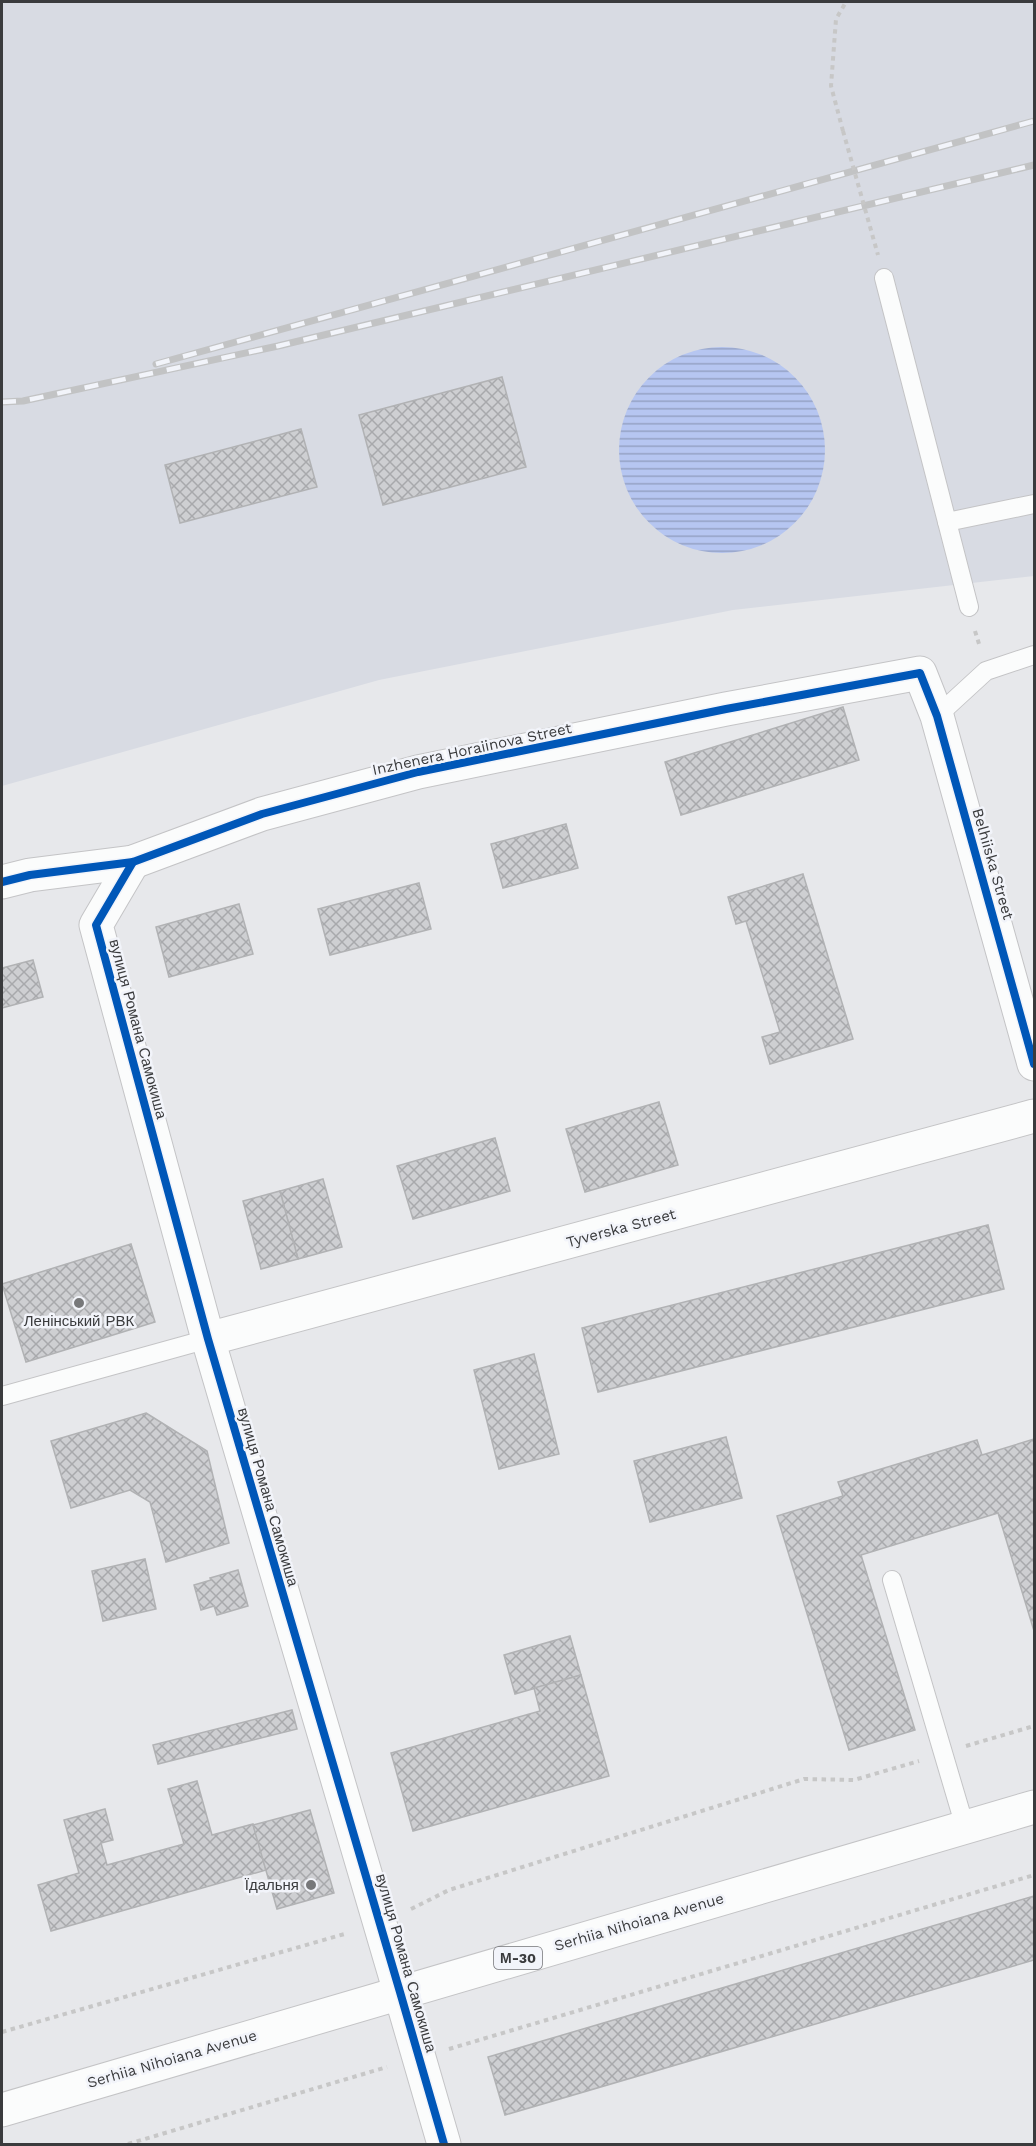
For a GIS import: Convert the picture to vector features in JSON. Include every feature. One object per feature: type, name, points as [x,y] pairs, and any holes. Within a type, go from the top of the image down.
[{"type":"main road","name":"Belhiiska Street","points":[[920,673],[937,716],[1035,1064]]},
{"type":"main road","name":"Inzhenera Horaiinova Street","points":[[2,882],[30,875],[133,862],[262,814],[418,772],[726,709],[920,673]]},
{"type":"main road","name":"вулиця Романа Самокиша","points":[[133,862],[96,925],[208,1339],[444,2145]]},
{"type":"main road","name":"Tyverska Street","points":[[208,1339],[1035,1116]]},
{"type":"main road","name":"Serhiia Nihoiana Avenue","points":[[2,2110],[1035,1807]]},
{"type":"lane","points":[[884,279],[969,607]]},
{"type":"lane","points":[[947,522],[1035,504]]},
{"type":"lane","points":[[937,716],[986,671],[1035,655]]},
{"type":"lane","points":[[2,1396],[208,1339]]},
{"type":"lane","points":[[892,1580],[965,1827]]},
{"type":"path","points":[[846,2],[836,19],[831,86],[878,255]]},
{"type":"path","points":[[969,607],[986,671]]},
{"type":"path","points":[[2,2032],[380,1923],[449,1890],[804,1779],[855,1780],[1035,1726]]},
{"type":"path","points":[[128,2145],[1035,1875]]},
{"type":"shaded area","points":[[2,2],[1034,2],[1034,576],[733,610],[379,680],[2,786]]},
{"type":"water","points":[[722,347],[742,349],[761,355],[787,371],[801,385],[817,411],[823,430],[825,450],[823,470],[817,489],[801,515],[787,529],[761,545],[742,551],[722,553],[702,551],[683,545],[657,529],[643,515],[627,489],[621,470],[619,450],[621,430],[627,411],[643,385],[657,371],[683,355],[702,349]]},
{"type":"building","points":[[502,377],[526,467],[383,505],[359,415]]},
{"type":"building","points":[[301,429],[317,487],[180,523],[165,465]]},
{"type":"building","points":[[843,707],[859,760],[681,815],[665,762]]},
{"type":"building","points":[[566,824],[578,868],[503,888],[491,844]]},
{"type":"building","points":[[803,874],[853,1039],[770,1064],[762,1037],[780,1032],[746,921],[736,924],[728,897]]},
{"type":"building","points":[[419,883],[431,929],[330,955],[318,909]]},
{"type":"building","points":[[239,904],[253,954],[169,977],[156,927]]},
{"type":"building","points":[[33,960],[43,997],[2,1008],[2,968]]},
{"type":"building","points":[[659,1102],[678,1165],[585,1192],[566,1129]]},
{"type":"building","points":[[495,1138],[510,1191],[413,1219],[397,1166]]},
{"type":"building","points":[[323,1179],[342,1247],[298,1259],[280,1191]]},
{"type":"building","points":[[280,1191],[298,1259],[261,1269],[243,1201]]},
{"type":"building","points":[[988,1225],[1004,1289],[598,1392],[582,1328]]},
{"type":"building","name":"Ленінський РВК","points":[[131,1244],[155,1322],[26,1362],[2,1284]]},
{"type":"building","points":[[534,1354],[559,1454],[499,1469],[474,1370]]},
{"type":"building","points":[[146,1413],[207,1451],[229,1543],[166,1562],[150,1502],[130,1490],[71,1508],[51,1441]]},
{"type":"building","points":[[726,1437],[742,1498],[650,1522],[634,1461]]},
{"type":"building","points":[[1034,1439],[1034,1631],[998,1513],[861,1555],[915,1730],[849,1750],[777,1516],[843,1496],[838,1482],[977,1440],[982,1455]]},
{"type":"building","points":[[145,1559],[156,1609],[103,1621],[92,1571]]},
{"type":"building","points":[[238,1570],[248,1606],[217,1615],[214,1606],[201,1610],[194,1585]]},
{"type":"building","points":[[570,1636],[581,1675],[515,1694],[504,1655]]},
{"type":"building","points":[[581,1675],[609,1776],[413,1831],[391,1753],[540,1711],[534,1688]]},
{"type":"building","points":[[292,1710],[297,1729],[158,1764],[153,1745]]},
{"type":"building","points":[[197,1781],[212,1835],[253,1824],[266,1870],[51,1931],[38,1885],[79,1873],[64,1820],[105,1809],[113,1840],[101,1843],[107,1865],[184,1844],[168,1789]]},
{"type":"building","points":[[310,1810],[334,1893],[277,1909],[253,1825]]},
{"type":"building","points":[[1034,1896],[1034,1960],[505,2115],[488,2057]]},
{"type":"railway","points":[[156,364],[1034,121]]},
{"type":"railway","points":[[2,402],[23,401],[278,346],[1034,165]]},
{"type":"cycle path","points":[[2,882],[30,875],[133,862],[262,814],[418,772],[726,709],[920,673],[937,716],[1034,1064]]},
{"type":"cycle path","points":[[133,862],[96,925],[208,1339],[444,2144]]},
{"type":"place","name":"Ленінський РВК","points":[[79,1303]]},
{"type":"place","name":"Їдальня","points":[[311,1885]]}]
